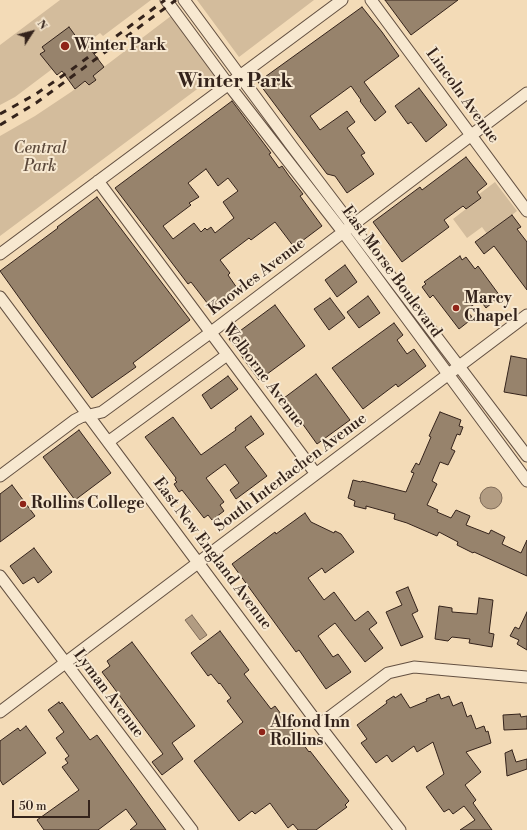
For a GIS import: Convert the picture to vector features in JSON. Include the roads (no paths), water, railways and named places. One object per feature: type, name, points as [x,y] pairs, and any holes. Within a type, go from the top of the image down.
[{"type":"street","points":[[166,0],[234,80]]},
{"type":"street","points":[[184,0],[234,80]]},
{"type":"street","points":[[0,254],[342,0]]},
{"type":"street","name":"Lincoln Avenue","points":[[371,0],[527,211]]},
{"type":"street","name":"East Morse Boulevard","points":[[234,80],[292,145],[527,456]]},
{"type":"street","name":"East Morse Boulevard","points":[[234,80],[282,152],[527,481]]},
{"type":"street","name":"Knowles Avenue","points":[[0,476],[75,420],[102,412],[527,93]]},
{"type":"street","points":[[282,152],[292,145]]},
{"type":"street","name":"Welborne Avenue","points":[[98,181],[316,474]]},
{"type":"street","name":"East New England Avenue","points":[[0,297],[319,725],[400,830]]},
{"type":"street","name":"South Interlachen Avenue","points":[[0,712],[527,315]]},
{"type":"street","points":[[108,442],[227,355]]},
{"type":"street","name":"Lyman Avenue","points":[[0,576],[192,830]]},
{"type":"street","points":[[319,725],[388,673],[414,667],[527,677]]},
{"type":"railway","points":[[0,114],[36,94],[71,70],[165,0]]},
{"type":"railway","points":[[0,125],[36,103],[176,0]]},
{"type":"place","name":"Winter Park","points":[[65,46]]},
{"type":"place","name":"Marcy Chapel","points":[[456,308]]},
{"type":"place","name":"Rollins College","points":[[23,504]]},
{"type":"place","name":"Alfond Inn Rollins","points":[[262,732]]},
{"type":"district","name":"Winter Park","points":[[235,82]]},
{"type":"park label","name":"Central Park","points":[[40,158]]}]
